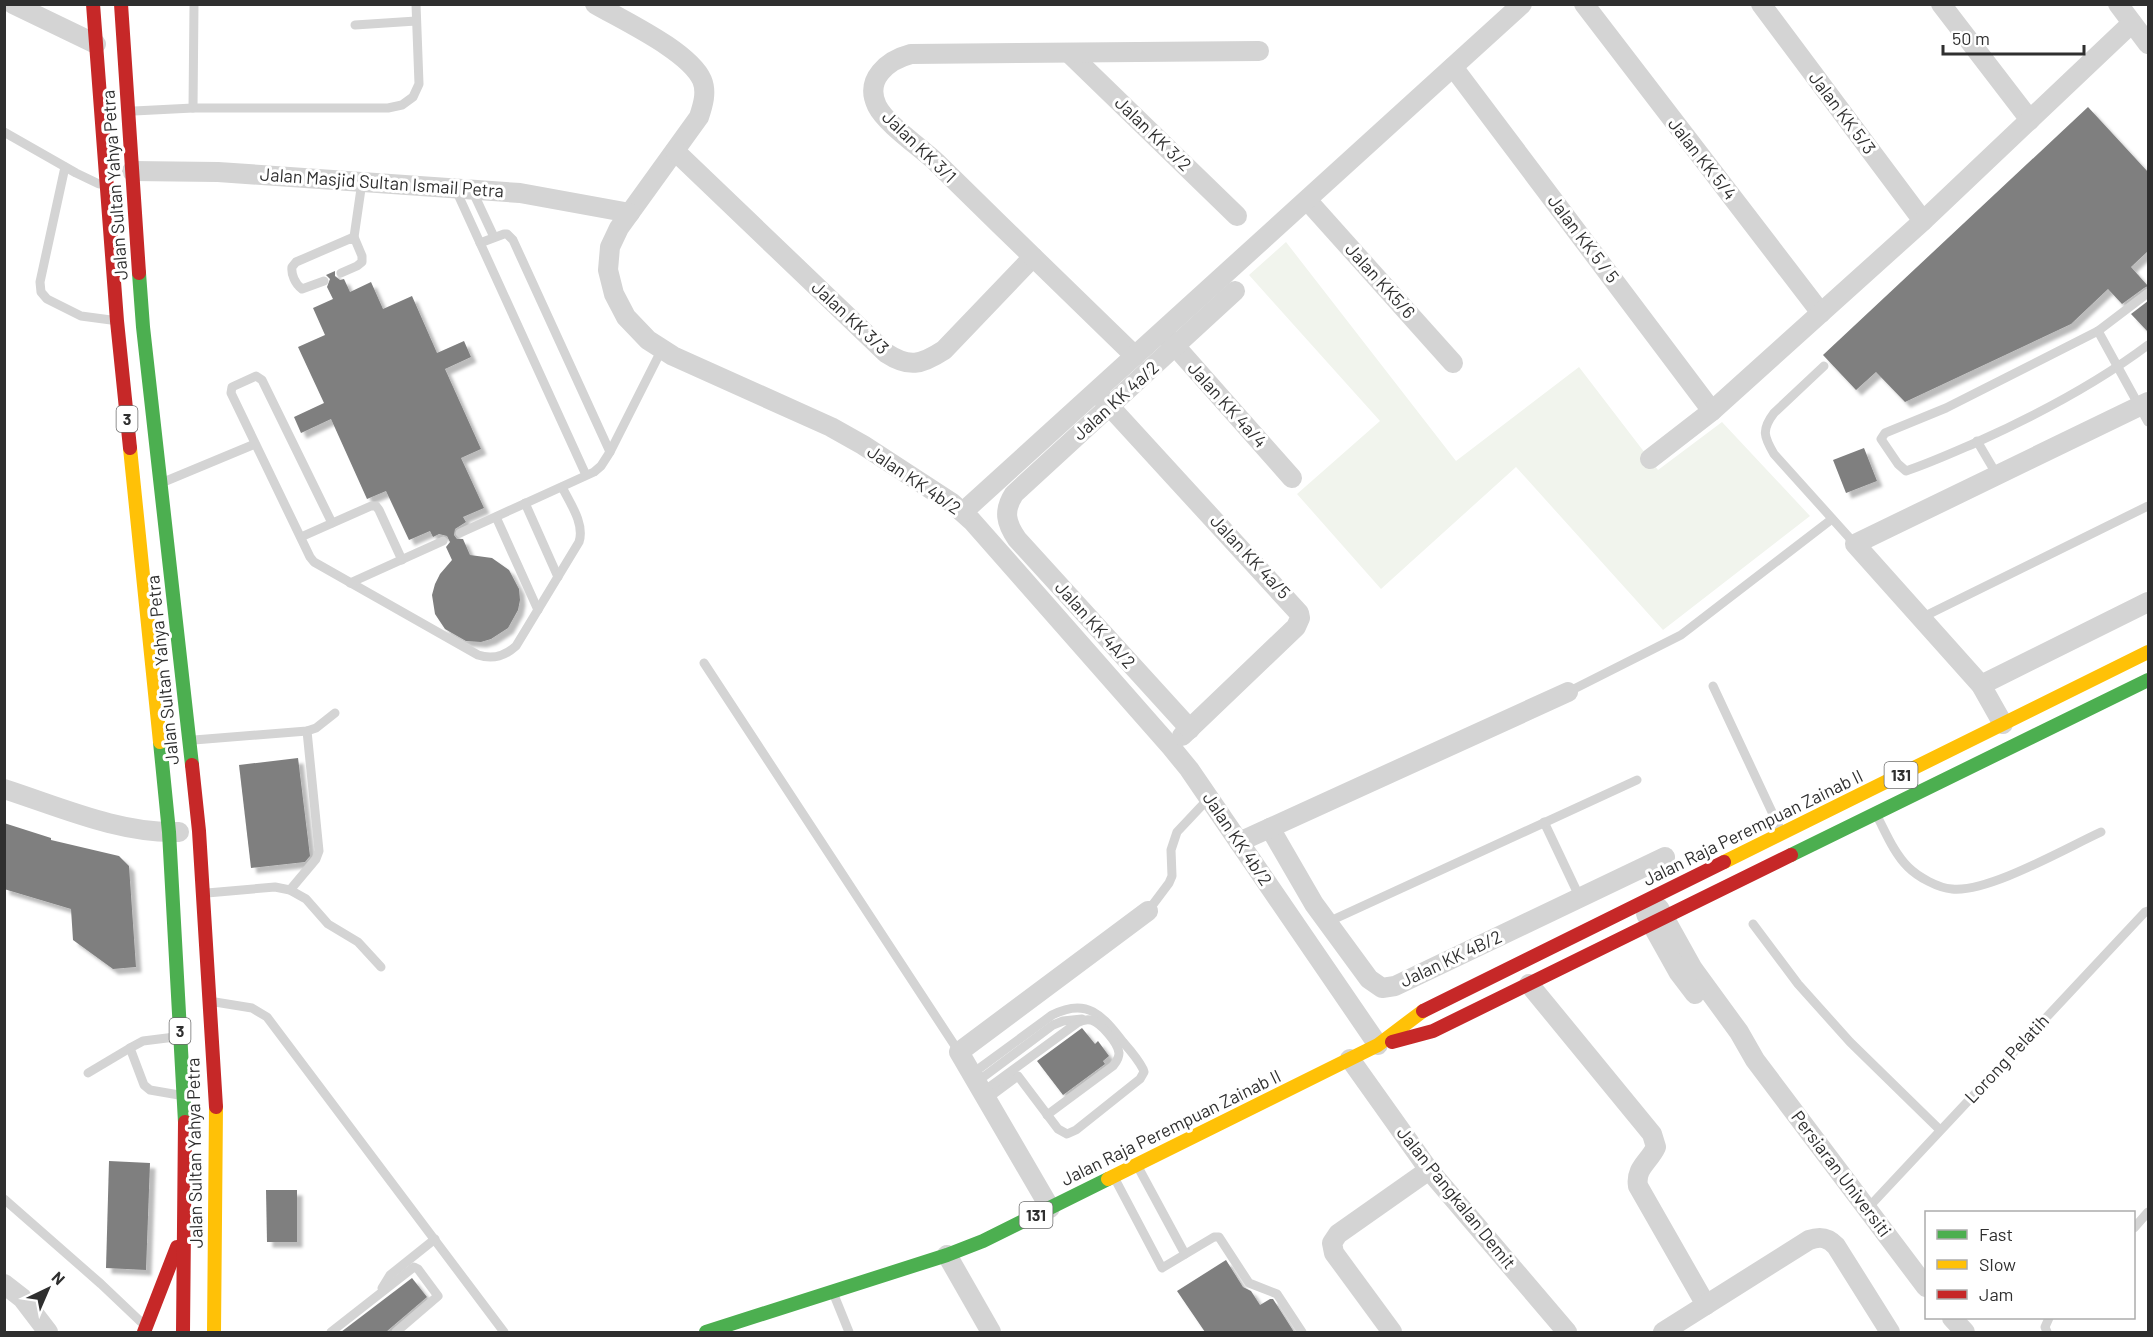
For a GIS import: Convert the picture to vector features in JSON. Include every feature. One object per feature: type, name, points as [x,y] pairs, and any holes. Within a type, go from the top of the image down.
[{"type":"main road","name":"Jalan Sultan Yahya Petra","points":[[93,4],[117,321],[169,832],[184,1095],[183,1332]]},
{"type":"main road","name":"Jalan Sultan Yahya Petra","points":[[121,4],[143,327],[198,831],[216,1114],[214,1332]]},
{"type":"main road","name":"Jalan Raja Perempuan Zainab II","points":[[706,1332],[750,1322],[983,1241],[1378,1045],[1423,1011],[2148,652]]},
{"type":"main road","name":"Jalan Raja Perempuan Zainab II","points":[[1378,1045],[1432,1031],[2148,680]]},
{"type":"main road","points":[[146,1330],[184,1229]]},
{"type":"main road","points":[[215,1258],[227,1309]]},
{"type":"street","points":[[13,4],[96,44]]},
{"type":"street","name":"Jalan KK 4b/2","points":[[596,4],[679,53],[692,65],[702,81],[705,99],[699,117],[619,228],[610,247],[608,270],[614,294],[626,317],[648,340],[673,356],[831,427],[863,445],[967,516],[1171,747],[1209,798],[1378,1045]]},
{"type":"street","points":[[967,516],[1096,391],[1522,4]]},
{"type":"street","name":"Jalan KK 5/4","points":[[1584,4],[1821,313]]},
{"type":"street","name":"Jalan KK 5/3","points":[[1761,4],[1923,221]]},
{"type":"street","points":[[1941,4],[2030,120]]},
{"type":"street","points":[[2118,4],[2148,44]]},
{"type":"street","points":[[1650,459],[1712,411],[1923,221],[2132,23]]},
{"type":"street","name":"Jalan KK 3/1","points":[[1135,356],[922,150],[884,117],[876,105],[873,92],[876,79],[884,66],[897,58],[911,54],[1259,51]]},
{"type":"street","name":"Jalan KK 3/2","points":[[1069,53],[1237,216]]},
{"type":"street","name":"Jalan KK 5 / 5","points":[[1453,67],[1712,411]]},
{"type":"street","name":"Jalan KK 3/3","points":[[675,151],[886,353],[899,362],[914,364],[930,359],[944,350],[1034,257]]},
{"type":"street","name":"Jalan Masjid Sultan Ismail Petra","points":[[132,171],[219,172],[520,193],[630,213]]},
{"type":"street","name":"Jalan KK5/6","points":[[1307,200],[1453,363]]},
{"type":"street","name":"Jalan KK 4a/2","points":[[1006,517],[1008,504],[1014,494],[1235,291]]},
{"type":"street","name":"Jalan KK 4a/4","points":[[1162,331],[1292,478]]},
{"type":"street","name":"Jalan KK 4a/5","points":[[1096,391],[1299,613],[1300,618],[1296,627],[1171,747]]},
{"type":"street","points":[[2003,724],[1981,685],[1855,544],[1997,475],[2146,410]]},
{"type":"street","points":[[967,516],[1006,517]]},
{"type":"street","name":"Jalan KK 4A/2","points":[[1006,517],[1009,528],[1017,539],[1190,729]]},
{"type":"street","points":[[1981,685],[2148,602]]},
{"type":"street","points":[[1239,842],[1568,692]]},
{"type":"street","points":[[4,789],[125,827],[150,832],[198,831]]},
{"type":"street","name":"Jalan KK 4B/2","points":[[1270,828],[1314,904],[1369,979],[1382,988],[1388,988],[1665,857]]},
{"type":"street","points":[[1581,898],[1594,927]]},
{"type":"street","name":"Persiaran Universiti","points":[[1647,901],[1658,920],[1739,1032],[1755,1060],[1925,1286]]},
{"type":"street","points":[[1050,1208],[981,1086],[959,1052],[1148,911]]},
{"type":"street","points":[[1529,984],[1652,1134],[1656,1147],[1640,1168],[1636,1177],[1638,1186],[1706,1305]]},
{"type":"street","name":"Jalan Pangkalan Demit","points":[[1350,1059],[1429,1170],[1567,1332]]},
{"type":"street","points":[[1392,1332],[1334,1253],[1332,1243],[1338,1234],[1429,1170]]},
{"type":"street","points":[[1663,1332],[1809,1240],[1823,1238],[1830,1240],[1836,1246],[1890,1332]]},
{"type":"street","points":[[947,1255],[991,1332]]},
{"type":"street","points":[[4,1284],[22,1298],[48,1332]]},
{"type":"street","points":[[1954,1319],[1965,1332]]},
{"type":"lane","points":[[193,108],[194,4]]},
{"type":"lane","points":[[128,112],[193,108],[388,108],[402,105],[413,97],[419,84],[416,4]]},
{"type":"lane","points":[[355,25],[416,21]]},
{"type":"lane","points":[[4,132],[64,167],[107,187]]},
{"type":"lane","points":[[64,167],[40,282],[41,292],[47,299],[81,316],[117,321]]},
{"type":"lane","points":[[341,273],[362,262],[362,256],[354,237],[362,182]]},
{"type":"lane","points":[[464,189],[494,237]]},
{"type":"lane","points":[[464,189],[480,243],[586,475]]},
{"type":"lane","points":[[480,243],[504,234],[513,240],[610,452]]},
{"type":"lane","points":[[324,280],[302,289],[297,285],[291,272],[292,267],[296,262],[354,237]]},
{"type":"lane","points":[[2148,293],[2098,331],[1946,408],[1885,433],[1881,439],[1898,464],[1906,471],[1925,465],[2011,427],[2119,367],[2148,345]]},
{"type":"lane","points":[[2098,331],[2146,410]]},
{"type":"lane","points":[[460,533],[601,466],[662,349]]},
{"type":"lane","points":[[1824,366],[1774,413],[1764,431],[1767,443],[1774,454],[1855,544]]},
{"type":"lane","points":[[332,523],[262,380],[258,376],[234,386],[230,391],[314,562],[471,652],[485,657],[499,656],[511,650],[520,640],[579,542],[580,525],[562,486]]},
{"type":"lane","points":[[1977,441],[1997,475]]},
{"type":"lane","points":[[160,483],[255,444]]},
{"type":"lane","points":[[525,503],[558,577]]},
{"type":"lane","points":[[301,537],[371,506],[376,506],[402,560]]},
{"type":"lane","points":[[1921,618],[2148,506]]},
{"type":"lane","points":[[496,517],[538,610]]},
{"type":"lane","points":[[1568,692],[1681,634],[1832,519]]},
{"type":"lane","points":[[350,583],[443,541]]},
{"type":"lane","points":[[704,663],[959,1052]]},
{"type":"lane","points":[[1713,686],[1782,834]]},
{"type":"lane","points":[[189,740],[307,730],[316,728],[335,713]]},
{"type":"lane","points":[[290,890],[316,859],[319,851],[307,730]]},
{"type":"lane","points":[[1328,922],[1637,780]]},
{"type":"lane","points":[[1148,911],[1172,876],[1171,850],[1177,832],[1209,798]]},
{"type":"lane","points":[[1875,814],[1908,867],[1927,880],[1951,889],[1989,885],[2101,832]]},
{"type":"lane","points":[[1544,822],[1581,898]]},
{"type":"lane","points":[[202,894],[275,887],[290,890],[306,899],[328,924],[358,942],[381,966]]},
{"type":"lane","name":"Lorong Pelatih","points":[[1867,1209],[2148,911]]},
{"type":"lane","points":[[1753,924],[1798,984],[1850,1042],[1940,1130]]},
{"type":"lane","points":[[208,1001],[252,1008],[267,1017],[504,1332]]},
{"type":"lane","points":[[981,1086],[1003,1057],[1052,1015],[1063,1009],[1085,1008],[1095,1012],[1105,1020],[1144,1072],[1140,1079],[1072,1132],[1062,1132],[1003,1057]]},
{"type":"lane","points":[[1003,1057],[1058,1022],[1081,1019],[1090,1020],[1101,1027],[1116,1045],[1119,1052],[1118,1059],[1113,1066],[1047,1114]]},
{"type":"lane","points":[[981,1086],[1015,1073],[1077,1023],[1090,1020]]},
{"type":"lane","points":[[88,1073],[143,1041],[180,1036]]},
{"type":"lane","points":[[129,1048],[144,1085],[150,1090],[184,1095]]},
{"type":"lane","points":[[1137,1165],[1185,1254]]},
{"type":"lane","points":[[1113,1177],[1162,1268],[1214,1237],[1219,1237],[1249,1283],[1277,1294],[1302,1332]]},
{"type":"lane","points":[[4,1199],[101,1284],[146,1330]]},
{"type":"lane","points":[[2135,1226],[2148,1212]]},
{"type":"lane","points":[[379,1293],[390,1275],[435,1239]]},
{"type":"lane","points":[[331,1332],[414,1267],[438,1294],[436,1300],[396,1332]]},
{"type":"lane","points":[[833,1292],[849,1332]]},
{"type":"shaded area","points":[[1286,242],[1456,461],[1579,367],[1658,470],[1722,422],[1810,516],[1663,630],[1516,467],[1381,589],[1297,494],[1380,421],[1249,275]]},
{"type":"building","points":[[2088,107],[2148,172],[2148,251],[2131,267],[2148,286],[2122,304],[2108,289],[2071,324],[1905,402],[1876,372],[1856,390],[1823,355]]},
{"type":"building","points":[[335,271],[335,276],[340,280],[344,279],[350,292],[371,282],[383,309],[412,296],[437,353],[464,341],[471,357],[445,369],[481,449],[461,458],[484,508],[463,517],[466,522],[455,529],[454,535],[457,539],[463,539],[470,555],[492,558],[509,570],[519,589],[520,600],[518,610],[508,628],[491,639],[481,642],[466,641],[445,629],[435,614],[432,595],[435,584],[452,560],[446,547],[450,542],[447,536],[439,534],[433,537],[430,531],[409,540],[386,491],[367,499],[331,419],[301,433],[294,417],[324,403],[298,347],[325,335],[313,308],[333,299],[327,287],[330,279],[326,275]]},
{"type":"building","points":[[2148,301],[2148,332],[2131,314]]},
{"type":"building","points":[[1864,448],[1877,481],[1846,493],[1833,460]]},
{"type":"building","points":[[298,758],[310,856],[305,862],[251,868],[239,765]]},
{"type":"building","points":[[4,823],[51,838],[51,840],[119,856],[129,866],[136,967],[113,969],[73,940],[71,909],[4,889]]},
{"type":"building","points":[[1082,1028],[1095,1044],[1098,1041],[1109,1056],[1103,1061],[1105,1064],[1063,1095],[1037,1061]]},
{"type":"building","points":[[109,1161],[150,1163],[146,1270],[106,1268]]},
{"type":"building","points":[[266,1190],[297,1190],[297,1242],[267,1242]]},
{"type":"building","points":[[1226,1260],[1243,1287],[1251,1291],[1260,1305],[1273,1299],[1294,1332],[1205,1332],[1177,1291]]},
{"type":"building","points":[[412,1278],[427,1297],[386,1332],[341,1332]]},
{"type":"traffic: fast","points":[[139,273],[143,327],[192,765]]},
{"type":"traffic: fast","points":[[1791,855],[2148,680]]},
{"type":"traffic: fast","points":[[160,742],[169,832],[185,1122]]},
{"type":"traffic: fast","points":[[706,1332],[947,1255],[983,1241],[1108,1179]]},
{"type":"traffic: slow","points":[[130,448],[160,742]]},
{"type":"traffic: slow","points":[[1724,862],[2148,652]]},
{"type":"traffic: slow","points":[[1108,1179],[1378,1045],[1423,1011]]},
{"type":"traffic: slow","points":[[214,1332],[216,1107]]},
{"type":"traffic: jam","points":[[93,4],[117,321],[130,448]]},
{"type":"traffic: jam","points":[[121,4],[139,273]]},
{"type":"traffic: jam","points":[[192,765],[199,831],[216,1107]]},
{"type":"traffic: jam","points":[[1392,1042],[1433,1031],[1791,855]]},
{"type":"traffic: jam","points":[[1423,1011],[1724,862]]},
{"type":"traffic: jam","points":[[183,1332],[185,1122]]},
{"type":"traffic: jam","points":[[144,1332],[177,1247]]}]
